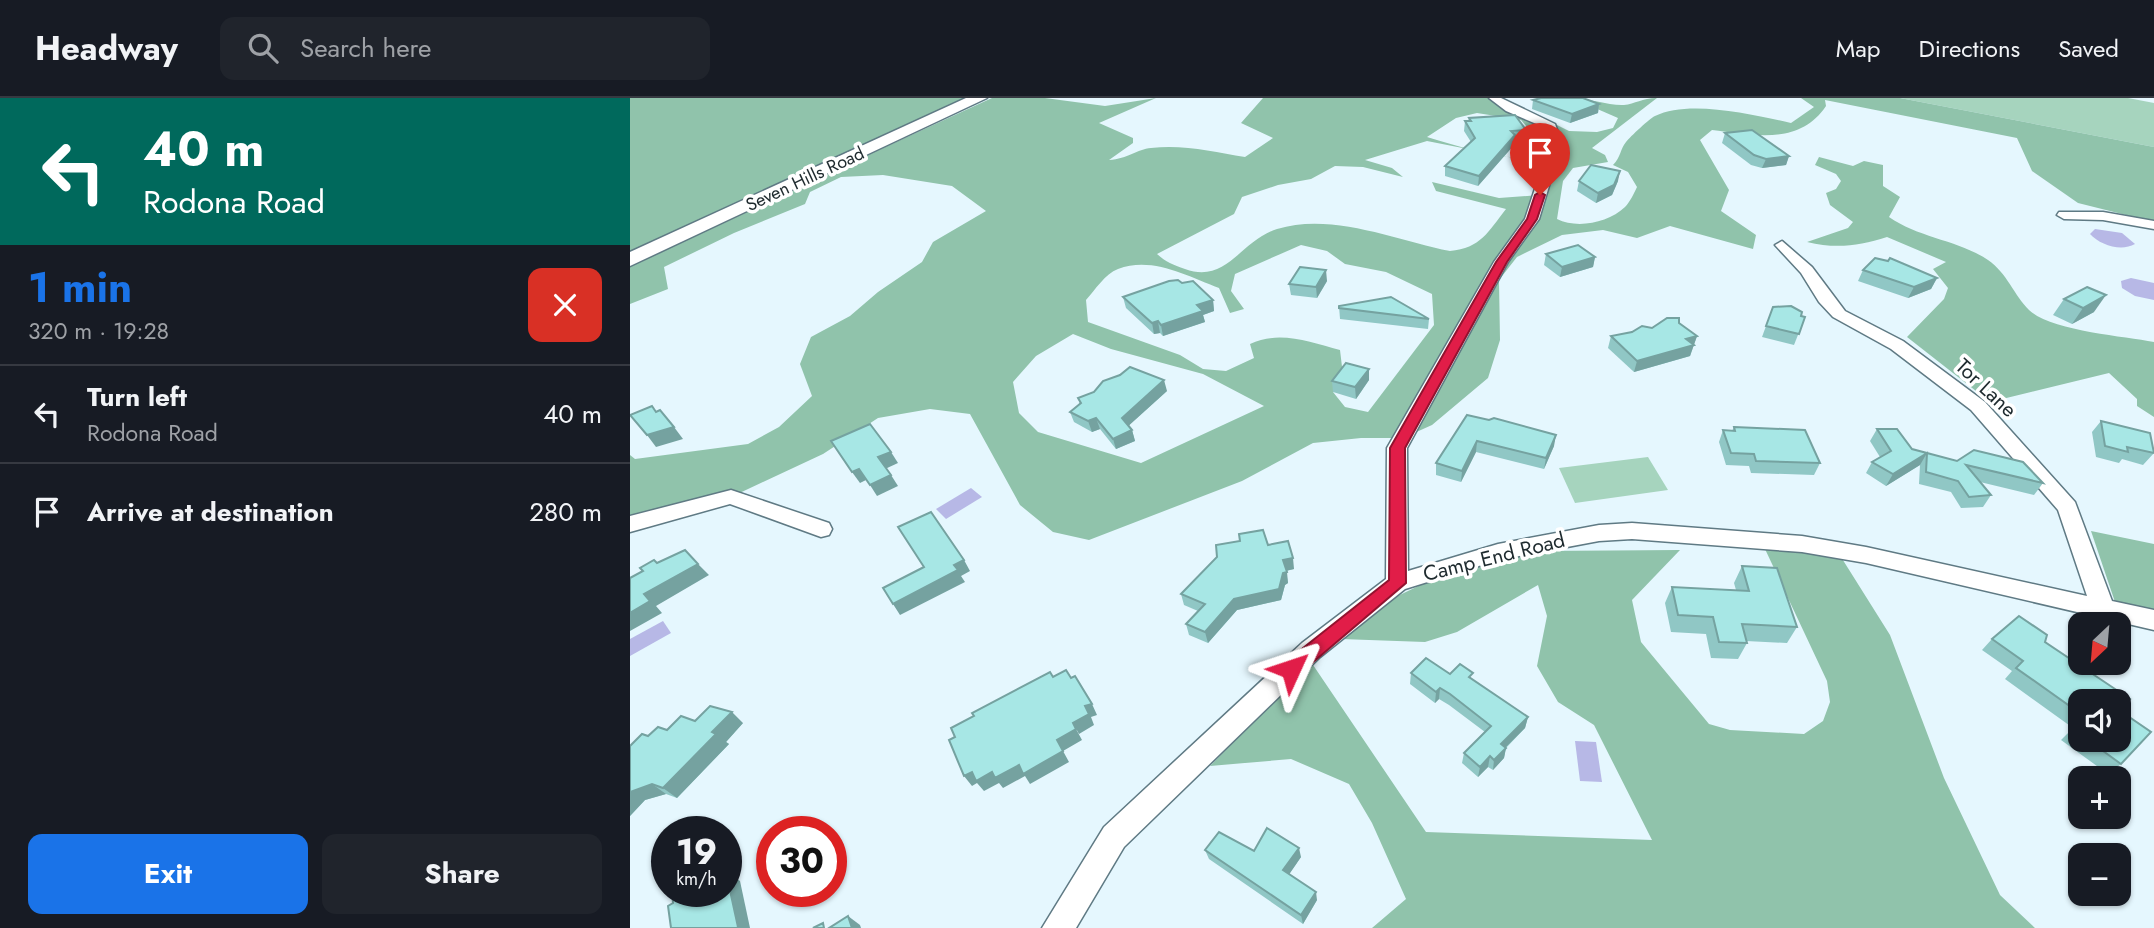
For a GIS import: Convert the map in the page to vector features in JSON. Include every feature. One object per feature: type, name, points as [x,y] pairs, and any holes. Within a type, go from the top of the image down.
[{"type":"main road","name":"Seven Hills Road","points":[[630,260],[979,98]]},
{"type":"street","points":[[1397,583],[1397,448],[1501,262],[1532,219],[1556,143],[1551,126],[1510,109],[1494,98]]},
{"type":"street","points":[[2064,215],[2094,215],[2154,225]]},
{"type":"street","name":"Tor Lane","points":[[1782,245],[1807,270],[1825,299],[1839,314],[1897,345],[1978,406],[2068,507],[2103,610]]},
{"type":"street","points":[[630,524],[731,496],[821,529]]},
{"type":"street","name":"Camp End Road","points":[[1058,928],[1114,837],[1311,650],[1397,583],[1525,545],[1632,531],[1839,549],[2154,620]]},
{"type":"green space","points":[[630,98],[971,98],[630,254]]},
{"type":"green space","points":[[992,98],[1045,98],[1105,106],[1156,98],[1099,123],[1133,138],[1133,143],[1109,160],[1163,147],[1198,149],[1245,157],[1273,138],[1241,123],[1263,98],[1503,98],[1569,131],[1597,132],[1613,128],[1618,118],[1572,98],[1624,105],[1657,98],[1592,148],[1605,155],[1608,162],[1573,168],[1563,181],[1557,219],[1574,224],[1592,223],[1610,217],[1625,207],[1637,187],[1628,172],[1613,165],[1624,145],[1640,128],[1655,116],[1669,111],[1722,110],[1791,123],[1814,107],[1801,98],[1900,98],[2154,147],[2154,222],[2078,203],[2032,171],[2017,138],[1825,100],[1826,106],[1815,119],[1789,132],[1759,135],[1712,130],[1700,140],[1729,190],[1721,211],[1756,235],[1753,249],[1670,226],[1637,238],[1603,230],[1562,235],[1517,257],[1499,280],[1500,340],[1488,378],[1432,425],[1403,438],[1361,438],[1313,443],[1242,481],[1089,540],[1053,532],[1020,505],[970,414],[930,409],[878,418],[823,454],[731,497],[630,524],[630,455],[635,459],[748,444],[779,427],[812,396],[800,364],[811,337],[850,316],[878,292],[922,262],[933,242],[986,211],[952,186],[883,175],[841,177],[810,192],[805,204],[734,233],[664,267],[668,289],[630,304],[630,264]],"holes":[[[1477,113],[1521,120],[1535,136],[1556,143],[1550,156],[1507,157],[1539,163],[1545,171],[1539,195],[1499,198],[1432,182],[1436,191],[1506,209],[1489,232],[1469,246],[1450,251],[1364,230],[1319,224],[1277,229],[1253,242],[1233,259],[1212,271],[1185,269],[1157,254],[1234,214],[1242,197],[1278,185],[1311,179],[1335,166],[1363,167],[1403,177],[1392,168],[1365,160],[1427,141],[1472,150],[1427,137],[1456,118]],[[1301,245],[1327,251],[1345,264],[1386,272],[1432,294],[1434,325],[1368,412],[1345,407],[1333,392],[1343,375],[1340,350],[1295,339],[1272,338],[1250,344],[1254,358],[1226,371],[1203,369],[1180,355],[1088,322],[1086,300],[1105,278],[1118,269],[1156,266],[1194,278],[1219,288],[1230,313],[1244,309],[1231,291],[1235,274]],[[1073,334],[1111,349],[1203,374],[1264,406],[1141,463],[1038,432],[1019,413],[1013,382],[1036,356]]]},
{"type":"green space","points":[[1900,98],[2128,98],[2154,103],[2154,147]]},
{"type":"green space","points":[[1819,157],[1853,166],[1864,161],[1883,165],[1883,186],[1900,197],[1889,217],[1913,230],[1964,248],[1988,260],[2000,271],[2029,310],[2039,317],[2070,328],[2154,342],[2154,417],[2137,406],[2137,399],[2109,373],[1990,402],[1907,337],[1944,299],[1948,288],[1933,269],[1946,262],[1887,237],[1847,246],[1807,242],[1848,228],[1853,222],[1830,205],[1826,193],[1836,189],[1841,181],[1836,174],[1815,165]]},
{"type":"green space","points":[[1648,457],[1668,490],[1575,503],[1559,468]]},
{"type":"green space","points":[[2091,531],[2154,544],[2154,612],[2116,605]]},
{"type":"green space","points":[[1765,549],[1841,557],[1890,635],[1944,778],[2000,895],[2035,928],[1372,928],[1406,899],[1372,823],[1349,784],[1291,759],[1210,766],[1311,662],[1426,832],[1652,840],[1594,725],[1558,702],[1537,666],[1547,616],[1538,585],[1457,632],[1425,642],[1341,639],[1383,603],[1454,569],[1540,551],[1680,550],[1632,600],[1641,642],[1709,724],[1730,730],[1804,734],[1823,721],[1830,702],[1827,681]]},
{"type":"water","points":[[2095,229],[2122,233],[2135,244],[2117,247],[2105,244],[2090,234]]},
{"type":"water","points":[[2131,278],[2154,283],[2154,300],[2135,296],[2122,288],[2121,281]]},
{"type":"water","points":[[971,488],[982,497],[946,519],[936,509]]},
{"type":"water","points":[[663,621],[671,633],[630,656],[630,639]]},
{"type":"water","points":[[1575,741],[1596,742],[1602,782],[1580,781]]},
{"type":"building","points":[[1583,98],[1599,104],[1572,114],[1533,100]]},
{"type":"building","points":[[1515,115],[1526,130],[1511,131],[1515,135],[1479,176],[1445,166],[1475,138],[1465,121],[1471,121],[1469,118]]},
{"type":"building","points":[[1752,130],[1789,156],[1766,159],[1754,155],[1725,133]]},
{"type":"building","points":[[1591,165],[1620,171],[1614,185],[1598,193],[1579,181]]},
{"type":"building","points":[[1578,245],[1595,257],[1562,267],[1546,254]]},
{"type":"building","points":[[1875,258],[1888,261],[1890,258],[1937,278],[1914,287],[1863,270]]},
{"type":"building","points":[[1300,267],[1326,270],[1316,287],[1289,284]]},
{"type":"building","points":[[1178,280],[1182,283],[1193,281],[1213,300],[1197,305],[1203,311],[1161,325],[1158,321],[1152,323],[1123,297],[1169,281]]},
{"type":"building","points":[[2087,287],[2106,295],[2083,308],[2064,299]]},
{"type":"building","points":[[1391,297],[1429,319],[1339,308],[1339,306]]},
{"type":"building","points":[[1791,306],[1805,317],[1799,334],[1766,326],[1773,307]]},
{"type":"building","points":[[1667,318],[1679,318],[1679,323],[1697,336],[1686,339],[1694,345],[1637,361],[1611,336],[1632,332],[1642,326],[1652,328]]},
{"type":"building","points":[[1346,363],[1369,369],[1355,387],[1332,381]]},
{"type":"building","points":[[1130,367],[1164,380],[1122,418],[1132,430],[1113,439],[1096,418],[1088,421],[1070,412],[1081,403],[1078,398],[1094,392],[1103,381],[1120,375]]},
{"type":"building","points":[[652,406],[656,412],[660,410],[674,427],[647,435],[630,415]]},
{"type":"building","points":[[1467,415],[1489,420],[1494,418],[1556,435],[1546,458],[1477,441],[1462,471],[1436,463]]},
{"type":"building","points":[[2101,421],[2150,433],[2154,453],[2127,447],[2128,452],[2105,446]]},
{"type":"building","points":[[870,424],[891,452],[878,457],[891,475],[870,485],[859,469],[852,472],[831,441]]},
{"type":"building","points":[[1734,427],[1805,430],[1820,463],[1756,461],[1754,454],[1731,453],[1723,430],[1735,431]]},
{"type":"building","points":[[1877,429],[1897,429],[1912,449],[1927,453],[1893,474],[1872,462],[1891,451]]},
{"type":"building","points":[[1974,450],[2023,462],[2043,483],[1966,465],[1991,495],[1969,497],[1958,481],[1926,472],[1927,453],[1957,461]]},
{"type":"building","points":[[931,512],[964,560],[954,565],[958,570],[893,604],[883,588],[924,567],[898,527]]},
{"type":"building","points":[[1263,530],[1268,545],[1288,541],[1293,558],[1283,560],[1287,572],[1283,573],[1279,589],[1234,599],[1205,632],[1186,624],[1205,604],[1181,594],[1217,557],[1216,545],[1240,541],[1239,534]]},
{"type":"building","points":[[685,550],[698,564],[644,594],[650,601],[630,613],[630,578],[643,571],[640,568],[654,560],[657,563]]},
{"type":"building","points":[[1742,566],[1777,568],[1797,627],[1742,624],[1747,643],[1719,642],[1713,617],[1678,615],[1672,587],[1749,591]]},
{"type":"building","points":[[2019,616],[2047,635],[2045,642],[2068,657],[2068,676],[2096,676],[2115,689],[2068,689],[2068,705],[2016,668],[2023,661],[1992,639]]},
{"type":"building","points":[[1426,658],[1450,674],[1460,664],[1473,673],[1469,677],[1528,717],[1501,744],[1506,748],[1494,760],[1490,756],[1480,767],[1464,753],[1491,726],[1450,694],[1440,688],[1436,692],[1411,673]]},
{"type":"building","points":[[1066,670],[1071,678],[1075,676],[1092,704],[1085,706],[1089,714],[1073,723],[1076,729],[1057,740],[1063,751],[1023,774],[1019,765],[995,778],[992,772],[976,781],[972,772],[964,776],[949,740],[955,737],[951,728],[974,716],[972,713],[1050,672],[1053,677]]},
{"type":"building","points":[[710,706],[732,712],[712,732],[716,734],[663,788],[652,784],[630,792],[630,746],[642,734],[648,736],[658,727],[667,730],[681,716],[695,721]]},
{"type":"building","points":[[2131,718],[2151,732],[2121,764],[2104,752],[2131,752]]},
{"type":"building","points":[[1267,828],[1299,848],[1283,870],[1316,892],[1301,915],[1205,850],[1219,832],[1254,851]]},
{"type":"building","points":[[668,907],[734,907],[738,927],[737,928],[671,928]]},
{"type":"building","points":[[848,916],[852,928],[829,928]]},
{"type":"route","points":[[1291,669],[1311,650],[1397,583],[1397,448],[1501,262],[1532,219],[1540,195]]}]
